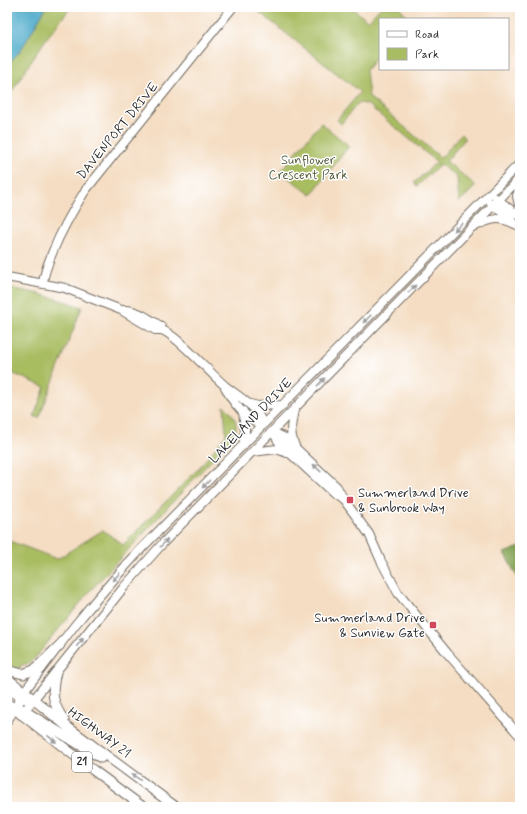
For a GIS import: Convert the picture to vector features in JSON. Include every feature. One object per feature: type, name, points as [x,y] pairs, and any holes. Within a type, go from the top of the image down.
[{"type":"main road","name":"DAVENPORT DRIVE","points":[[43,283],[48,263],[62,230],[72,210],[85,191],[233,7]]},
{"type":"main road","name":"LAKELAND DRIVE","points":[[22,695],[112,581],[520,163]]},
{"type":"main road","name":"LAKELAND DRIVE","points":[[16,708],[34,699],[124,587],[163,543],[520,178]]},
{"type":"main road","points":[[520,186],[517,196],[520,210]]},
{"type":"main road","points":[[488,196],[519,223]]},
{"type":"main road","points":[[472,228],[488,221],[500,219],[519,223]]},
{"type":"main road","points":[[7,277],[65,288],[121,310],[155,330],[161,330],[182,344],[223,384],[250,404],[261,418],[263,425],[252,452]]},
{"type":"main road","points":[[223,384],[232,400],[256,422],[263,425],[277,421],[294,410]]},
{"type":"main road","points":[[250,404],[258,406],[283,405],[273,432]]},
{"type":"main road","points":[[294,410],[291,436],[296,448]]},
{"type":"main road","points":[[243,411],[245,431],[243,446]]},
{"type":"main road","points":[[243,446],[260,434],[273,432],[285,438],[337,487],[344,500],[369,534],[401,596],[448,654],[520,736]]},
{"type":"main road","points":[[273,432],[280,444],[291,455],[333,493],[344,500]]},
{"type":"main road","points":[[252,452],[277,449],[291,455]]},
{"type":"main road","points":[[7,670],[23,674],[34,670],[60,645]]},
{"type":"main road","points":[[56,672],[52,689],[54,702],[58,711],[70,728]]},
{"type":"main road","name":"HIGHWAY 21","points":[[7,678],[22,695],[34,699],[70,728],[176,807]]},
{"type":"main road","points":[[7,688],[22,695],[16,708],[7,720]]},
{"type":"main road","points":[[16,708],[104,760],[115,762]]},
{"type":"main road","name":"21","points":[[16,708],[93,770],[143,807]]},
{"type":"green space","points":[[7,7],[71,7],[46,39],[10,94],[7,96]]},
{"type":"green space","points":[[253,7],[351,7],[368,21],[381,7],[399,7],[409,18],[379,18],[379,54],[366,70],[369,97],[441,158],[461,134],[465,139],[446,161],[476,186],[459,202],[457,177],[440,164],[417,186],[414,183],[437,162],[367,104],[358,103],[341,124],[337,120],[360,92]]},
{"type":"green space","name":"Sunflower Crescent Park","points":[[321,123],[349,146],[311,195],[280,171]]},
{"type":"green space","points":[[7,288],[36,293],[82,307],[39,418],[34,416],[45,387],[7,371]]},
{"type":"green space","points":[[224,406],[235,420],[236,428],[233,437],[90,591],[35,658],[29,663],[20,666],[21,669],[7,668],[7,540],[57,559],[103,530],[123,545],[199,468],[226,435]]},
{"type":"green space","points":[[520,547],[520,582],[504,553]]},
{"type":"water","points":[[12,7],[46,7],[21,50],[7,65],[7,18]]},
{"type":"place","name":"Summerland Drive & Sunbrook Way","points":[[350,500]]},
{"type":"place","name":"Summerland Drive & Sunview Gate","points":[[433,625]]}]
